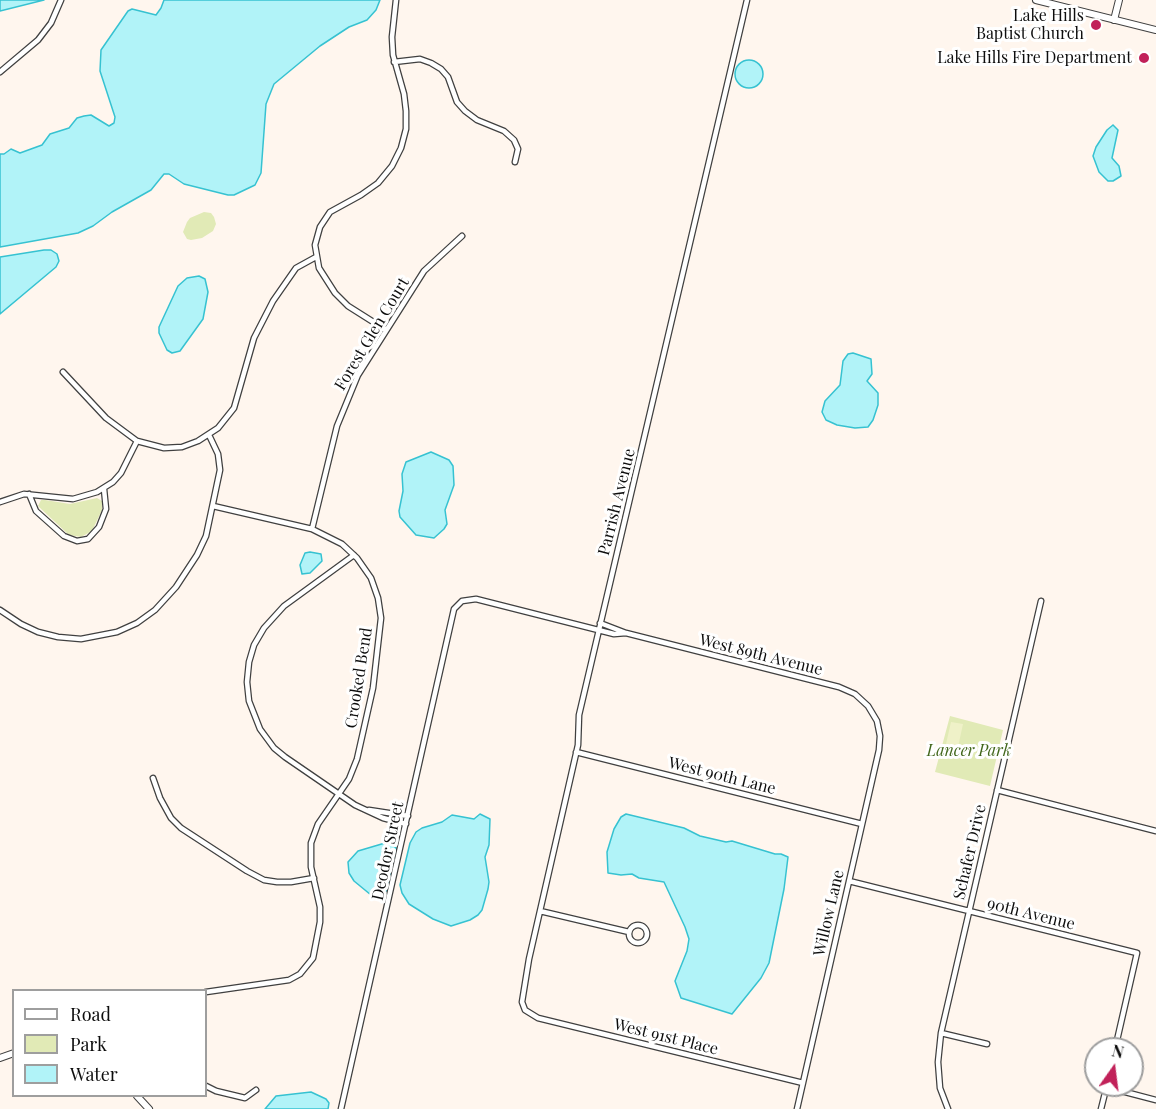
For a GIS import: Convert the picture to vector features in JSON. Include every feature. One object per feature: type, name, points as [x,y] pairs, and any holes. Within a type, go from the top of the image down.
[{"type":"street","points":[[0,72],[38,40],[51,23],[61,0]]},
{"type":"street","points":[[386,330],[348,306],[335,293],[322,273],[316,257],[315,245],[317,233],[326,216],[378,183],[392,166],[401,148],[406,129],[406,111],[404,94],[394,62],[392,43],[396,0]]},
{"type":"street","name":"Parrish Avenue","points":[[525,1010],[522,1002],[523,988],[576,752],[579,715],[747,0]]},
{"type":"street","points":[[1035,0],[1156,30]]},
{"type":"street","points":[[1114,20],[1119,0]]},
{"type":"street","points":[[394,62],[420,59],[441,69],[448,77],[457,102],[465,111],[477,120],[500,128],[514,140],[518,149],[516,162]]},
{"type":"street","name":"Forest Glen Court","points":[[312,529],[342,413],[358,375],[428,266],[462,236]]},
{"type":"street","points":[[63,372],[105,418],[137,441],[151,446],[170,448],[193,443],[209,435],[223,424],[234,408],[252,344],[269,307],[296,268],[316,257]]},
{"type":"street","points":[[0,610],[29,628],[58,637],[96,637],[131,626],[156,610],[176,587],[204,541],[220,464],[216,448],[209,435]]},
{"type":"street","points":[[0,502],[13,496],[29,494],[73,499],[104,489],[117,478],[124,468],[137,441]]},
{"type":"street","points":[[29,494],[39,514],[68,539],[77,541],[93,536],[99,527],[106,509],[104,489]]},
{"type":"street","name":"Crooked Bend","points":[[207,992],[289,980],[300,974],[312,958],[320,922],[320,907],[310,855],[312,838],[318,824],[351,774],[357,759],[373,688],[380,634],[380,610],[376,590],[354,555],[335,540],[312,529],[213,506]]},
{"type":"street","points":[[354,555],[272,618],[254,645],[247,676],[248,695],[252,712],[267,740],[285,758],[355,805],[369,810],[408,816]]},
{"type":"street","name":"West 89th Avenue","points":[[462,601],[476,599],[614,634],[626,633]]},
{"type":"street","name":"Deodor Street","points":[[341,1109],[451,620],[454,609],[462,601]]},
{"type":"street","name":"Schafer Drive","points":[[948,1109],[940,1088],[938,1062],[941,1033],[1041,601]]},
{"type":"street","name":"West 89th Avenue","points":[[600,623],[626,633],[839,687],[862,700],[877,722]]},
{"type":"street","name":"Willow Lane","points":[[797,1109],[879,750],[880,736],[877,722]]},
{"type":"street","name":"West 90th Lane","points":[[576,752],[862,824]]},
{"type":"street","points":[[153,778],[161,800],[173,820],[181,828],[247,871],[277,882],[314,878]]},
{"type":"street","points":[[997,790],[1156,831]]},
{"type":"street","points":[[369,810],[382,818],[406,824]]},
{"type":"street","name":"90th Avenue","points":[[849,881],[1137,953],[1118,1037]]},
{"type":"street","points":[[540,911],[629,932]]},
{"type":"street","points":[[634,925],[640,925],[647,930],[647,936],[645,941],[636,943],[629,938],[629,932],[634,925]]},
{"type":"street","name":"West 91st Place","points":[[525,1010],[537,1018],[803,1083]]},
{"type":"street","points":[[941,1033],[987,1044]]},
{"type":"street","points":[[207,1086],[245,1098],[256,1090]]},
{"type":"street","points":[[139,1097],[149,1109]]},
{"type":"green space","points":[[204,212],[211,213],[214,217],[216,224],[213,231],[202,238],[187,239],[183,232],[187,222],[190,218]]},
{"type":"green space","points":[[97,498],[102,501],[102,510],[92,531],[81,537],[69,535],[38,506],[41,500],[70,504]]},
{"type":"green space","name":"Lancer Park","points":[[950,716],[1003,730],[990,786],[935,772]]},
{"type":"green space","points":[[951,722],[963,724],[958,747],[946,744]]},
{"type":"water","points":[[0,0],[44,0],[0,11]]},
{"type":"water","points":[[164,0],[380,0],[376,10],[367,20],[349,27],[320,46],[274,84],[266,104],[261,173],[255,185],[234,195],[228,195],[184,184],[169,174],[164,174],[151,190],[78,233],[0,247],[0,154],[11,149],[20,153],[42,145],[50,134],[69,128],[77,118],[84,116],[91,115],[109,126],[114,123],[115,117],[100,71],[101,50],[128,11],[132,9],[156,15]]},
{"type":"water","points":[[749,60],[759,64],[763,74],[759,84],[749,88],[739,84],[735,74],[739,64]]},
{"type":"water","points":[[1113,125],[1118,130],[1112,158],[1119,166],[1121,176],[1108,181],[1099,172],[1093,156],[1096,147]]},
{"type":"water","points":[[51,250],[57,254],[59,261],[56,267],[0,314],[0,257]]},
{"type":"water","points":[[199,276],[205,279],[208,292],[203,319],[180,351],[172,353],[167,350],[159,333],[159,327],[178,286],[187,278]]},
{"type":"water","points":[[853,353],[871,359],[872,374],[867,381],[878,393],[878,405],[868,427],[855,428],[837,425],[826,420],[822,412],[825,401],[840,385],[843,361],[848,354]]},
{"type":"water","points":[[431,452],[449,460],[453,466],[454,485],[445,510],[447,524],[434,538],[416,535],[400,517],[399,511],[403,491],[402,474],[406,462]]},
{"type":"water","points":[[305,553],[321,554],[322,561],[310,573],[302,574],[300,565]]},
{"type":"water","points":[[480,814],[490,819],[489,845],[485,857],[488,889],[482,910],[478,915],[451,926],[433,919],[409,904],[402,893],[400,885],[410,843],[416,832],[422,828],[442,822],[452,815],[474,819]]},
{"type":"water","points":[[626,814],[684,828],[700,836],[726,842],[732,841],[788,857],[769,963],[761,978],[732,1014],[681,998],[675,981],[687,951],[689,939],[664,882],[639,878],[632,874],[608,873],[607,852],[614,829],[621,817]]},
{"type":"water","points":[[385,843],[392,844],[397,849],[388,888],[384,894],[371,895],[354,881],[349,873],[348,862],[358,851]]},
{"type":"water","points":[[311,1092],[326,1099],[329,1103],[328,1109],[265,1109],[276,1096]]},
{"type":"place","name":"Lake Hills Baptist Church","points":[[1096,25]]},
{"type":"place","name":"Lake Hills Fire Department","points":[[1144,58]]}]
